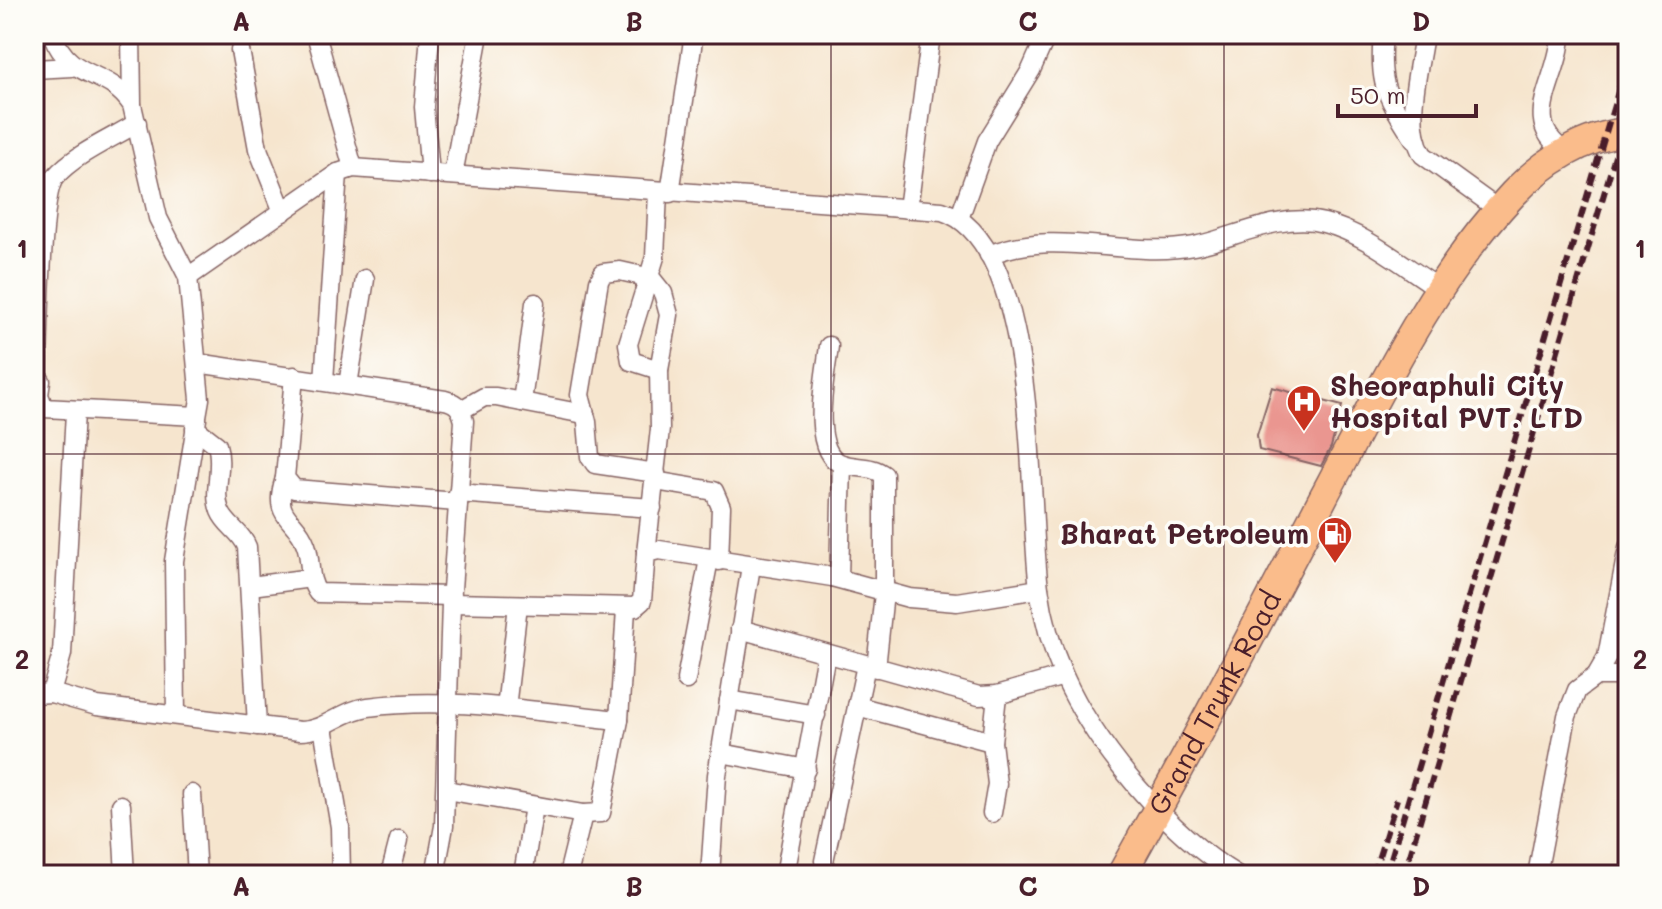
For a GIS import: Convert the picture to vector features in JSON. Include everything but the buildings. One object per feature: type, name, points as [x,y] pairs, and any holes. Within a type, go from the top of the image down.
[{"type":"main road","name":"Grand Trunk Road","points":[[1121,875],[1373,404],[1440,289],[1499,210],[1538,172],[1566,152],[1606,135],[1628,132]]},
{"type":"street","points":[[52,34],[72,67]]},
{"type":"street","points":[[131,34],[135,114],[158,218],[188,277],[197,363],[196,422],[174,561],[176,715]]},
{"type":"street","points":[[316,34],[346,171],[324,381]]},
{"type":"street","points":[[430,34],[424,107],[430,174]]},
{"type":"street","points":[[453,175],[479,34]]},
{"type":"street","points":[[659,370],[631,361],[628,344],[651,278],[694,34]]},
{"type":"street","points":[[908,209],[931,34]]},
{"type":"street","points":[[960,216],[987,141],[1031,70],[1047,34]]},
{"type":"street","points":[[1383,34],[1380,73],[1389,99],[1423,155],[1499,210]]},
{"type":"street","points":[[1415,142],[1413,119],[1424,34]]},
{"type":"street","points":[[1561,34],[1541,117],[1546,137],[1566,152]]},
{"type":"street","points":[[240,50],[258,149],[283,212]]},
{"type":"street","points":[[34,69],[72,67],[122,90],[135,114]]},
{"type":"street","points":[[135,114],[43,182],[36,372],[44,408],[196,422],[217,445],[221,468],[218,504],[227,522],[243,537],[251,586],[257,726]]},
{"type":"street","points":[[188,277],[346,171],[453,175],[942,211],[960,216],[975,231],[1006,289],[1020,346],[1039,589],[1064,676],[1090,721],[1157,812],[1237,875]]},
{"type":"street","points":[[989,255],[1036,241],[1193,246],[1283,222],[1322,222],[1364,241],[1440,289]]},
{"type":"street","points":[[294,376],[285,478],[280,493],[282,508],[306,543],[311,578],[318,593],[626,609],[642,601],[646,553],[652,508],[655,477],[660,429],[659,370],[669,315],[663,293],[651,278],[610,270],[603,273],[581,382],[590,457],[595,464],[655,477],[714,491],[721,507],[714,560],[686,680]]},
{"type":"street","points":[[348,385],[365,279]]},
{"type":"street","points":[[522,402],[535,303]]},
{"type":"street","points":[[824,861],[857,706],[871,667],[884,593],[884,475],[869,467],[842,464],[827,449],[822,432],[829,346]]},
{"type":"street","points":[[197,363],[445,400],[455,402],[461,410],[464,421],[451,599],[446,790],[441,852],[435,875]]},
{"type":"street","points":[[461,410],[484,397],[584,414]]},
{"type":"street","points":[[75,412],[62,654],[43,694],[97,706],[300,731],[323,727],[348,711],[368,707],[448,702],[619,720]]},
{"type":"street","points":[[839,578],[842,464]]},
{"type":"street","points":[[285,478],[294,489],[652,508]]},
{"type":"street","points":[[1537,875],[1571,703],[1577,690],[1596,676],[1607,657],[1624,583],[1628,547]]},
{"type":"street","points":[[646,553],[659,550],[839,578],[884,593],[957,602],[1039,589]]},
{"type":"street","points":[[710,875],[721,753],[751,566]]},
{"type":"street","points":[[251,586],[311,578]]},
{"type":"street","points":[[506,708],[518,605]]},
{"type":"street","points":[[446,790],[583,814],[596,815],[605,807],[619,720],[626,609]]},
{"type":"street","points":[[740,629],[979,696],[997,695],[1064,676]]},
{"type":"street","points":[[785,875],[826,654]]},
{"type":"street","points":[[1596,676],[1628,676]]},
{"type":"street","points":[[992,813],[997,784],[992,742],[997,695]]},
{"type":"street","points":[[729,700],[816,715]]},
{"type":"street","points":[[857,706],[992,742]]},
{"type":"street","points":[[323,727],[340,827],[341,875]]},
{"type":"street","points":[[721,753],[806,769]]},
{"type":"street","points":[[192,794],[197,875]]},
{"type":"street","points":[[121,805],[125,875]]},
{"type":"street","points":[[523,875],[534,806]]},
{"type":"street","points":[[568,875],[583,814]]},
{"type":"street","points":[[390,875],[399,840]]},
{"type":"railway","points":[[1386,875],[1628,58]]},
{"type":"railway","points":[[1404,875],[1628,112]]},
{"type":"railway","points":[[1373,875],[1397,799]]},
{"type":"place","name":"Sheoraphuli City Hospital PVT. LTD","points":[[1304,433]]},
{"type":"place","name":"Bharat Petroleum","points":[[1335,565]]}]
